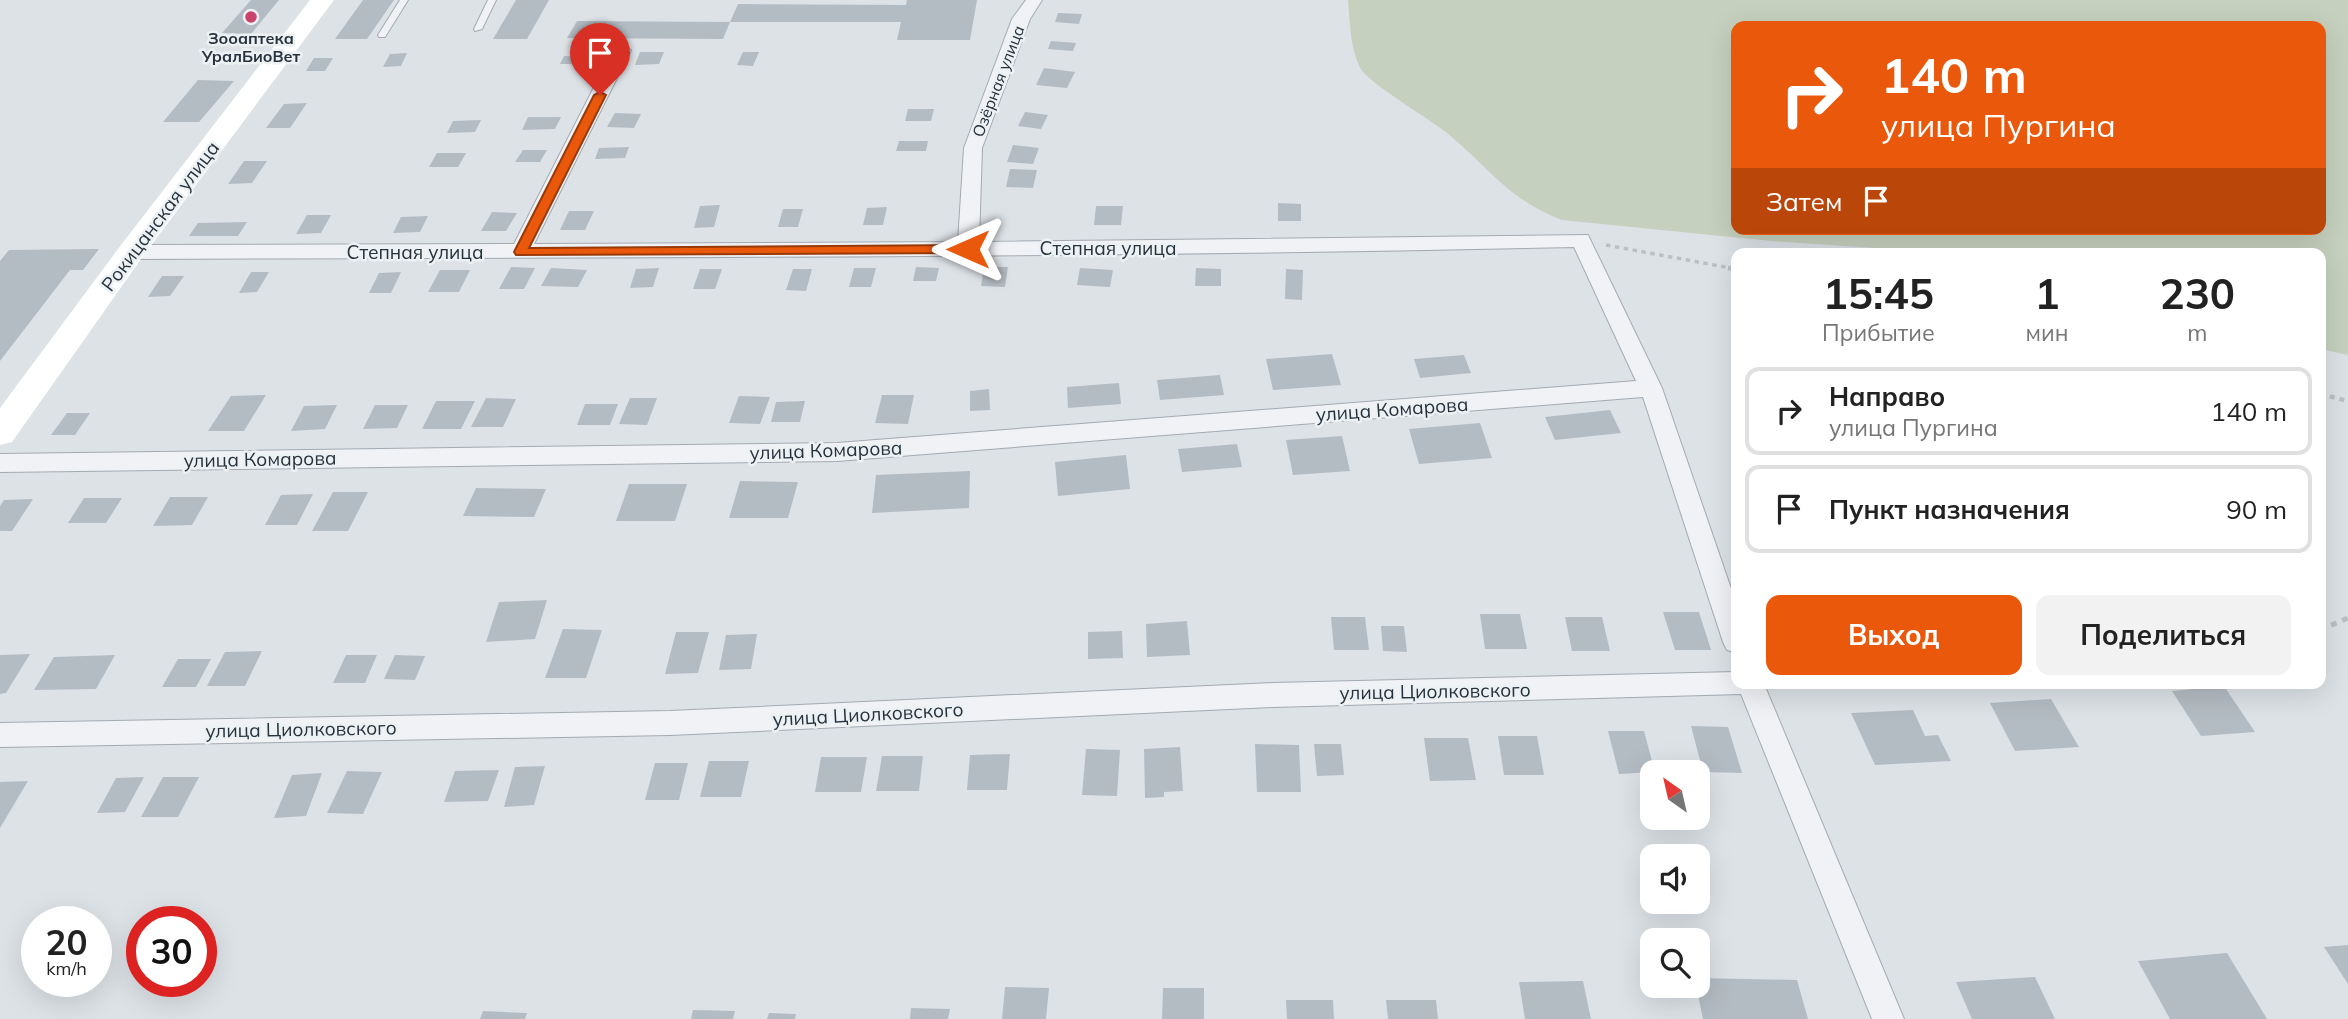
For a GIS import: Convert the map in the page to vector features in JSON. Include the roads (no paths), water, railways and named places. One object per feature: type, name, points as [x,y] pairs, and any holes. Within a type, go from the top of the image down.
[{"type":"street","name":"Рокицанская улица","points":[[0,433],[131,252],[321,0]]},
{"type":"street","name":"Озёрная улица","points":[[968,249],[973,148],[1021,19],[1034,0]]},
{"type":"street","points":[[520,252],[622,50]]},
{"type":"street","name":"Степная улица","points":[[131,252],[968,249],[1581,240],[1651,388]]},
{"type":"street","points":[[1651,388],[1731,627]]},
{"type":"street","name":"улица Комарова","points":[[0,463],[837,452],[1651,388]]},
{"type":"street","name":"улица Циолковского","points":[[0,735],[670,723],[1273,695],[1731,684]]},
{"type":"street","points":[[1752,689],[1888,1019]]},
{"type":"lane","points":[[382,35],[404,0]]},
{"type":"lane","points":[[478,29],[492,0]]},
{"type":"place","name":"Зооаптека УралБиоВет","points":[[251,17]]}]
